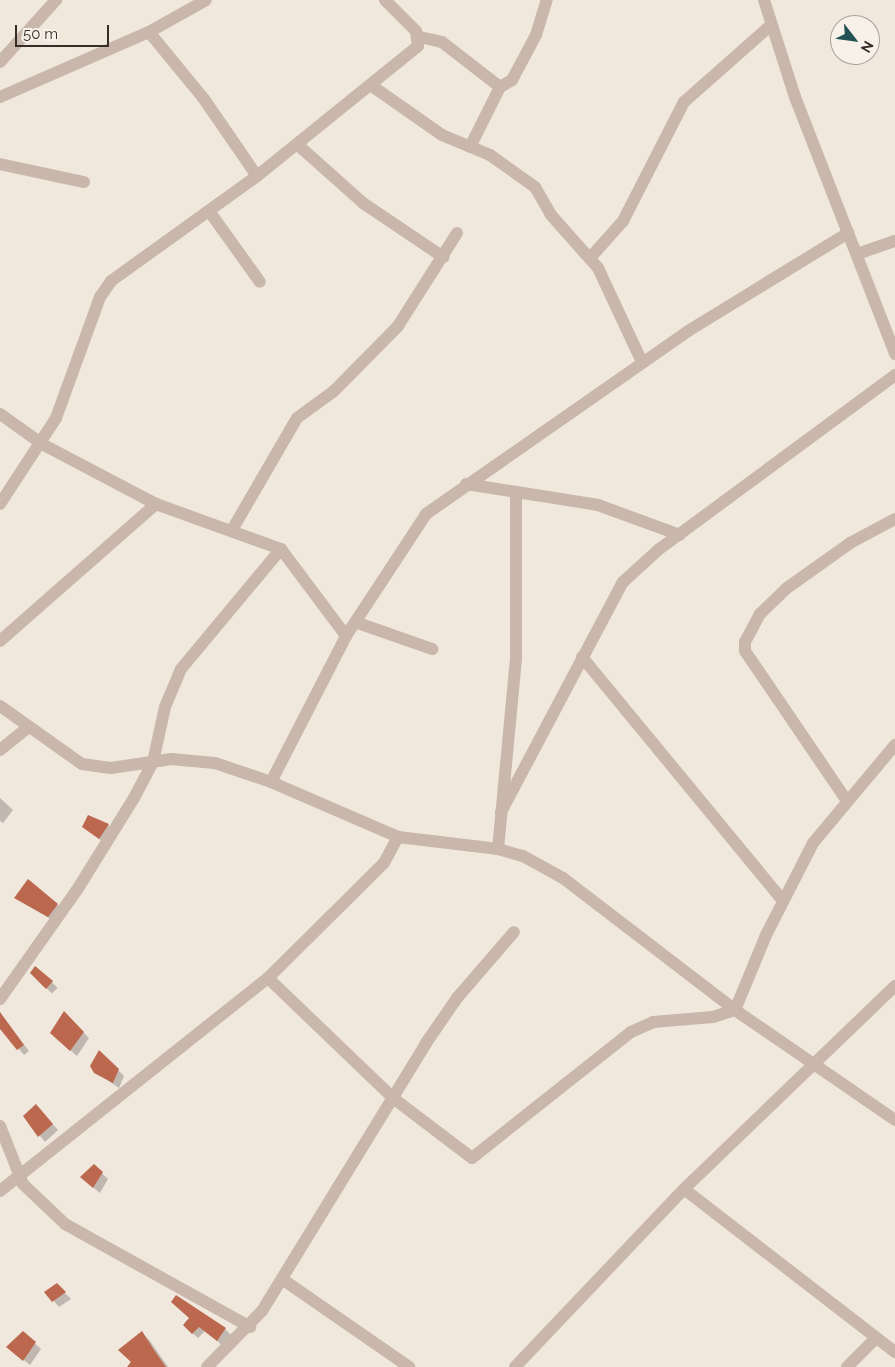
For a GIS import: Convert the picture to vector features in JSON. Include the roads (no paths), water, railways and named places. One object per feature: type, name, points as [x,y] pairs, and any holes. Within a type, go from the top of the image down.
[{"type":"street","points":[[0,62],[56,0]]},
{"type":"street","points":[[0,97],[150,32],[206,0]]},
{"type":"street","points":[[385,0],[420,37],[442,42],[500,87]]},
{"type":"street","points":[[470,147],[500,87],[512,80],[536,35],[547,0]]},
{"type":"street","points":[[764,0],[848,232],[895,354]]},
{"type":"street","points":[[590,258],[623,221],[684,102],[772,25]]},
{"type":"street","points":[[150,32],[204,99],[257,176]]},
{"type":"street","points":[[0,504],[42,444],[71,383],[100,297],[127,266],[209,211],[298,145],[372,86],[418,46],[420,37]]},
{"type":"street","points":[[372,86],[442,135],[470,147],[522,175],[590,258],[642,362]]},
{"type":"street","points":[[298,145],[363,203],[443,257]]},
{"type":"street","points":[[0,164],[84,182]]},
{"type":"street","points":[[209,211],[260,282]]},
{"type":"street","points":[[271,782],[346,636],[409,535],[438,504],[642,362],[848,232]]},
{"type":"street","points":[[232,530],[297,418],[334,391],[398,326],[457,233]]},
{"type":"street","points":[[857,254],[895,241]]},
{"type":"street","points":[[500,812],[623,582],[680,535],[895,375]]},
{"type":"street","points":[[0,414],[42,444],[156,504],[281,549],[346,636]]},
{"type":"street","points":[[466,484],[516,494],[598,505],[680,535]]},
{"type":"street","points":[[498,849],[516,658],[516,494]]},
{"type":"street","points":[[0,641],[156,504]]},
{"type":"street","points":[[848,801],[746,651],[745,642],[760,614],[787,588],[850,543],[895,519]]},
{"type":"street","points":[[0,999],[112,838],[153,762],[165,707],[181,669],[281,549]]},
{"type":"street","points":[[355,622],[432,649]]},
{"type":"street","points":[[582,657],[783,901]]},
{"type":"street","points":[[0,706],[27,728],[82,764],[111,768],[153,762],[215,763],[271,782],[398,837],[498,849],[563,878],[735,1010],[812,1066],[895,1120]]},
{"type":"street","points":[[0,750],[27,728]]},
{"type":"street","points":[[268,978],[392,1098],[472,1158],[631,1032],[653,1022],[713,1017],[735,1010],[783,901],[813,843],[895,745]]},
{"type":"street","points":[[0,1191],[19,1173],[148,1078],[268,978],[384,863],[398,837]]},
{"type":"street","points":[[207,1367],[250,1327],[282,1279],[392,1098],[457,998],[514,932]]},
{"type":"street","points":[[515,1367],[684,1189],[895,986]]},
{"type":"street","points":[[0,1126],[27,1189],[65,1224],[250,1327]]},
{"type":"street","points":[[684,1189],[895,1352]]},
{"type":"street","points":[[282,1279],[409,1367]]},
{"type":"street","points":[[846,1367],[876,1338]]}]
